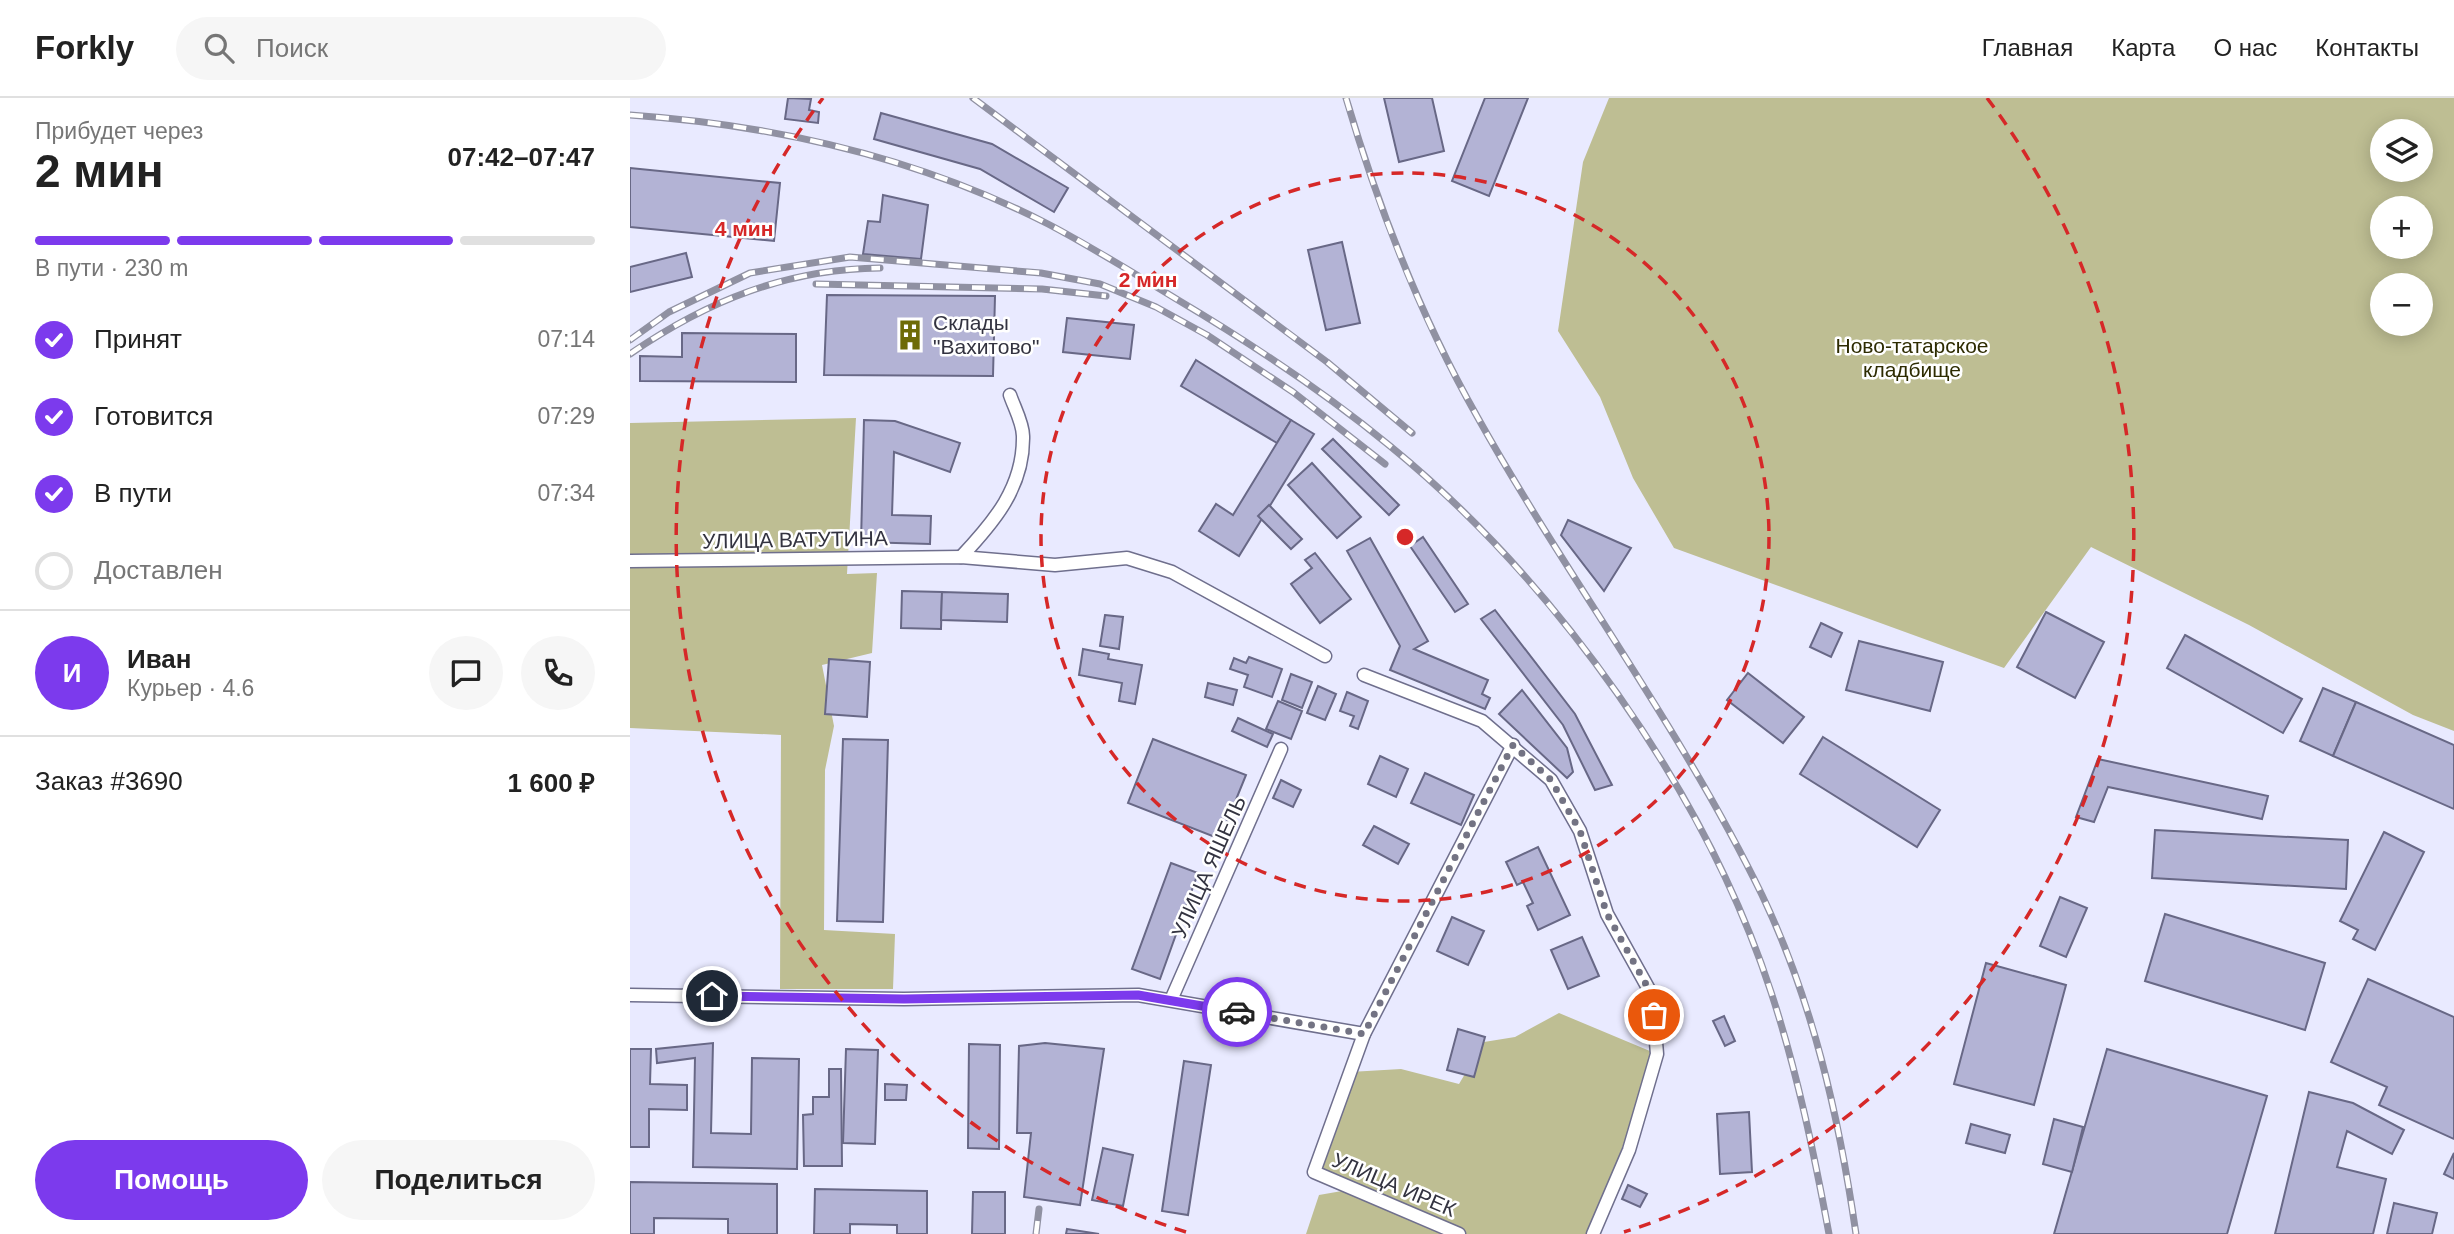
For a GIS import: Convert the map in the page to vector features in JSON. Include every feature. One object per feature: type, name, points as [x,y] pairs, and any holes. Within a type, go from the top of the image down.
[{"type":"street","points":[[961,556],[995,521],[1019,475],[1023,434],[1010,395]]},
{"type":"street","name":"УЛИЦА ВАТУТИНА","points":[[630,561],[961,556],[1055,565],[1127,558],[1172,572],[1325,656]]},
{"type":"street","points":[[1364,676],[1482,721],[1551,780],[1580,831],[1607,914],[1652,995],[1657,1054],[1629,1150],[1593,1234]]},
{"type":"street","points":[[630,995],[904,999],[1138,995],[1364,1034],[1513,745]]},
{"type":"street","name":"УЛИЦА ЯШЕЛЬ","points":[[1171,1000],[1282,749]]},
{"type":"street","name":"УЛИЦА ИРЕК","points":[[1364,1034],[1314,1172],[1459,1234]]},
{"type":"green space","name":"Ново-татарское кладбище","points":[[1609,98],[2454,98],[2454,731],[2413,715],[2249,625],[2091,547],[2004,668],[1674,548],[1633,478],[1600,397],[1558,331],[1583,162]]},
{"type":"green space","points":[[856,418],[847,574],[877,573],[872,653],[822,665],[834,726],[825,770],[824,930],[895,934],[893,989],[780,989],[781,735],[630,728],[630,423]]},
{"type":"green space","points":[[1559,1013],[1657,1054],[1590,1234],[1459,1234],[1314,1172],[1350,1072],[1401,1069],[1459,1084],[1484,1042],[1515,1037]]},
{"type":"green space","points":[[1342,1191],[1441,1234],[1306,1234],[1319,1195]]},
{"type":"building","points":[[788,98],[811,99],[809,110],[819,112],[818,123],[785,119]]},
{"type":"building","points":[[1384,98],[1432,98],[1444,151],[1399,162]]},
{"type":"building","points":[[1485,98],[1528,98],[1489,196],[1452,181]]},
{"type":"building","points":[[881,113],[992,144],[1068,188],[1054,212],[980,169],[874,139]]},
{"type":"building","points":[[630,168],[780,183],[774,241],[630,227]]},
{"type":"building","points":[[883,195],[928,205],[921,259],[863,254],[868,221],[880,222]]},
{"type":"building","points":[[1342,242],[1360,323],[1326,330],[1308,250]]},
{"type":"building","points":[[686,253],[692,277],[630,292],[630,267]]},
{"type":"building","name":"Склады \"Вахитово\"","points":[[827,295],[995,296],[993,376],[824,375]]},
{"type":"building","points":[[1067,318],[1134,325],[1130,359],[1063,352]]},
{"type":"building","points":[[682,333],[796,334],[796,382],[640,381],[640,356],[682,357]]},
{"type":"building","points":[[1196,360],[1291,420],[1277,443],[1181,386]]},
{"type":"building","points":[[864,420],[895,421],[960,443],[950,472],[894,452],[892,515],[931,516],[930,544],[861,542]]},
{"type":"building","points":[[1291,420],[1314,434],[1239,556],[1199,531],[1216,504],[1233,515]]},
{"type":"building","points":[[1333,439],[1399,505],[1389,515],[1322,449]]},
{"type":"building","points":[[1312,463],[1361,517],[1337,538],[1288,485]]},
{"type":"building","points":[[1269,505],[1302,539],[1291,549],[1258,516]]},
{"type":"building","points":[[1568,520],[1631,548],[1604,591],[1561,535]]},
{"type":"building","points":[[1423,537],[1468,604],[1455,612],[1410,546]]},
{"type":"building","points":[[1370,538],[1428,641],[1414,649],[1488,680],[1482,694],[1490,698],[1485,709],[1390,670],[1400,646],[1347,551]]},
{"type":"building","points":[[1315,553],[1351,599],[1320,623],[1291,584],[1312,568],[1305,560]]},
{"type":"building","points":[[902,591],[942,592],[941,629],[901,628]]},
{"type":"building","points":[[942,592],[1008,594],[1007,622],[941,620]]},
{"type":"building","points":[[1495,610],[1575,714],[1612,785],[1595,790],[1563,725],[1481,619]]},
{"type":"building","points":[[2046,612],[2104,642],[2075,698],[2017,667]]},
{"type":"building","points":[[1105,615],[1123,617],[1119,649],[1100,646]]},
{"type":"building","points":[[1821,623],[1842,633],[1831,657],[1810,647]]},
{"type":"building","points":[[2185,635],[2302,699],[2283,733],[2167,668]]},
{"type":"building","points":[[1859,641],[1943,662],[1930,711],[1846,690]]},
{"type":"building","points":[[1083,649],[1109,654],[1108,659],[1142,665],[1135,704],[1119,701],[1122,683],[1079,675]]},
{"type":"building","points":[[1249,657],[1282,669],[1272,697],[1244,687],[1248,675],[1230,669],[1234,658],[1246,663]]},
{"type":"building","points":[[829,659],[870,662],[867,717],[825,714]]},
{"type":"building","points":[[1748,673],[1804,717],[1783,743],[1727,700]]},
{"type":"building","points":[[1291,674],[1312,682],[1302,708],[1282,700]]},
{"type":"building","points":[[1208,683],[1237,690],[1233,705],[1205,697]]},
{"type":"building","points":[[1318,686],[1336,694],[1325,720],[1307,713]]},
{"type":"building","points":[[2323,688],[2356,702],[2333,756],[2300,741]]},
{"type":"building","points":[[1522,690],[1567,748],[1573,772],[1567,778],[1499,714]]},
{"type":"building","points":[[1347,692],[1368,701],[1358,729],[1350,726],[1354,716],[1340,711]]},
{"type":"building","points":[[1278,701],[1302,711],[1291,739],[1266,729]]},
{"type":"building","points":[[2356,702],[2454,745],[2454,809],[2333,756]]},
{"type":"building","points":[[1238,718],[1273,734],[1267,747],[1232,731]]},
{"type":"building","points":[[1823,737],[1940,810],[1917,847],[1800,774]]},
{"type":"building","points":[[843,739],[888,740],[883,922],[837,921]]},
{"type":"building","points":[[1153,739],[1246,775],[1220,839],[1128,803]]},
{"type":"building","points":[[1380,756],[1408,769],[1396,797],[1368,784]]},
{"type":"building","points":[[2098,759],[2268,796],[2262,819],[2108,787],[2094,822],[2076,817]]},
{"type":"building","points":[[1425,773],[1474,795],[1461,825],[1411,803]]},
{"type":"building","points":[[1281,780],[1301,790],[1293,807],[1273,798]]},
{"type":"building","points":[[1374,826],[1409,844],[1398,864],[1363,845]]},
{"type":"building","points":[[2155,830],[2348,840],[2346,889],[2152,878]]},
{"type":"building","points":[[2384,832],[2424,852],[2375,950],[2353,939],[2358,930],[2340,921]]},
{"type":"building","points":[[1538,847],[1570,915],[1538,930],[1527,906],[1533,903],[1523,882],[1517,885],[1506,862]]},
{"type":"building","points":[[1171,863],[1198,873],[1160,979],[1132,969]]},
{"type":"building","points":[[2060,897],[2087,908],[2066,957],[2040,946]]},
{"type":"building","points":[[2165,914],[2325,963],[2305,1030],[2145,981]]},
{"type":"building","points":[[1452,917],[1484,931],[1468,965],[1437,951]]},
{"type":"building","points":[[1582,937],[1599,976],[1568,989],[1551,950]]},
{"type":"building","points":[[1986,963],[2066,985],[2034,1105],[1954,1084]]},
{"type":"building","points":[[2368,979],[2454,1017],[2454,1139],[2379,1105],[2387,1087],[2331,1062]]},
{"type":"building","points":[[1724,1016],[1735,1041],[1725,1046],[1713,1021]]},
{"type":"building","points":[[1458,1029],[1485,1037],[1474,1077],[1447,1070]]},
{"type":"building","points":[[713,1043],[711,1133],[751,1134],[752,1058],[799,1059],[797,1169],[693,1167],[695,1058],[657,1063],[656,1049]]},
{"type":"building","points":[[1045,1043],[1104,1049],[1080,1205],[1024,1197],[1031,1133],[1017,1133],[1019,1046]]},
{"type":"building","points":[[969,1044],[1000,1045],[999,1149],[968,1148]]},
{"type":"building","points":[[630,1049],[651,1049],[650,1084],[687,1085],[687,1110],[649,1109],[649,1147],[630,1147]]},
{"type":"building","points":[[846,1049],[878,1050],[875,1144],[843,1143]]},
{"type":"building","points":[[2107,1049],[2267,1096],[2227,1234],[2054,1234]]},
{"type":"building","points":[[1184,1061],[1211,1065],[1188,1215],[1162,1211]]},
{"type":"building","points":[[829,1069],[841,1069],[842,1166],[804,1166],[803,1115],[813,1114],[813,1097],[829,1097]]},
{"type":"building","points":[[885,1084],[907,1085],[906,1100],[885,1100]]},
{"type":"building","points":[[2309,1092],[2353,1103],[2404,1130],[2392,1154],[2347,1131],[2337,1167],[2386,1179],[2373,1234],[2275,1234]]},
{"type":"building","points":[[1749,1112],[1752,1172],[1720,1174],[1717,1114]]},
{"type":"building","points":[[2054,1119],[2083,1127],[2072,1172],[2043,1164]]},
{"type":"building","points":[[1971,1124],[2010,1135],[2005,1153],[1966,1143]]},
{"type":"building","points":[[1103,1148],[1133,1155],[1123,1206],[1092,1200]]},
{"type":"building","points":[[2454,1153],[2454,1179],[2444,1174]]},
{"type":"building","points":[[630,1182],[777,1184],[777,1234],[728,1234],[728,1219],[654,1218],[654,1234],[630,1234]]},
{"type":"building","points":[[1628,1185],[1647,1194],[1640,1207],[1622,1199]]},
{"type":"building","points":[[815,1189],[927,1191],[927,1234],[897,1234],[897,1225],[850,1224],[850,1234],[814,1234]]},
{"type":"building","points":[[973,1192],[1005,1192],[1005,1234],[972,1234]]},
{"type":"building","points":[[2394,1203],[2437,1213],[2432,1234],[2387,1234]]},
{"type":"building","points":[[1067,1229],[1099,1234],[1066,1234]]},
{"type":"railway","points":[[973,98],[1327,362],[1412,433]]},
{"type":"railway","points":[[1346,98],[1387,222],[1419,301],[1457,380],[1513,478],[1696,773],[1730,833],[1780,935],[1810,1018],[1822,1061],[1856,1234]]},
{"type":"railway","points":[[630,115],[738,127],[844,148],[948,180],[998,200],[1097,251],[1260,351],[1365,426],[1451,500],[1509,559],[1565,624],[1617,694],[1665,766],[1707,840],[1742,916],[1771,992],[1804,1112],[1829,1234]]},
{"type":"railway","points":[[630,340],[669,312],[750,273],[850,257],[1041,273],[1100,284],[1156,307],[1207,335],[1293,392],[1385,464]]},
{"type":"railway","points":[[630,354],[688,318],[749,291],[812,274],[880,268]]},
{"type":"railway","points":[[816,284],[1042,289],[1106,296]]},
{"type":"railway","points":[[1036,1234],[1039,1209]]},
{"type":"way so far","points":[[1237,1012],[1364,1034],[1513,745],[1551,780],[1580,831],[1607,914],[1652,995],[1654,1015]]},
{"type":"place","name":"Склады \"Вахитово\"","points":[[910,335]]},
{"type":"route","points":[[712,996],[904,999],[1138,995],[1237,1012]]}]
